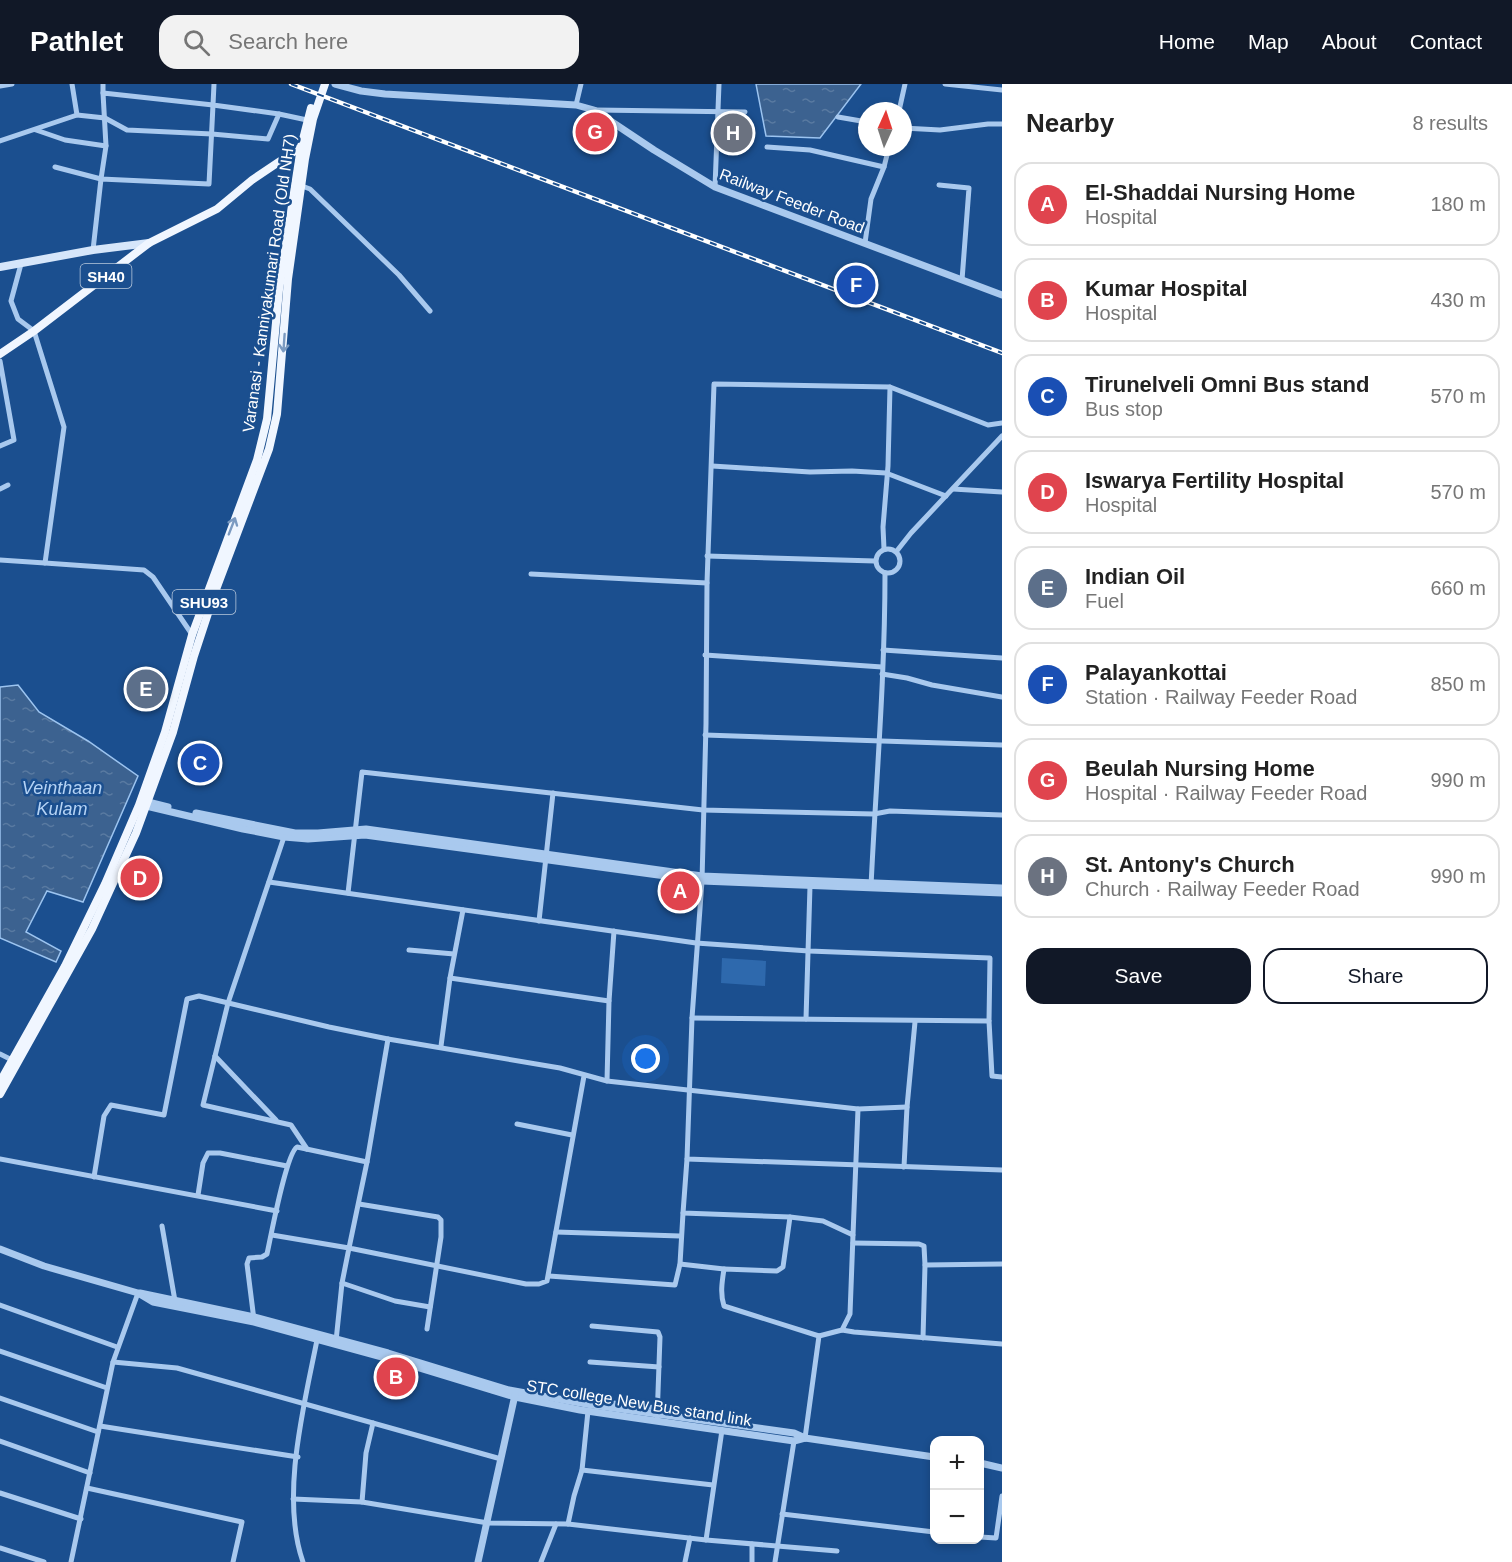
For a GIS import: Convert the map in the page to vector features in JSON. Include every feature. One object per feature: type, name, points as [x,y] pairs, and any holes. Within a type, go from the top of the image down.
[{"type":"main road","name":"Varanasi - Kanniyakumari Road (Old NH7)","points":[[0,1094],[92,929],[144,803],[196,637],[257,460],[267,419],[279,290],[301,147],[319,84]]},
{"type":"main road","name":"Varanasi - Kanniyakumari Road (Old NH7)","points":[[196,637],[269,449],[277,414],[288,279],[305,159],[325,84]]},
{"type":"main road","name":"SH40","points":[[0,354],[34,331],[149,243],[218,209],[252,180],[301,147]]},
{"type":"main road","points":[[0,267],[93,250],[149,243]]},
{"type":"main road","name":"Varanasi - Kanniyakumari Road (Old NH7)","points":[[0,1082],[65,966],[144,803]]},
{"type":"street","points":[[0,86],[12,84]]},
{"type":"street","points":[[72,84],[77,115]]},
{"type":"street","points":[[93,250],[106,146],[103,84]]},
{"type":"street","points":[[55,167],[101,179],[209,184],[214,84]]},
{"type":"street","name":"Railway Feeder Road","points":[[335,84],[385,94],[576,105],[594,110],[715,187],[1002,295]]},
{"type":"street","points":[[576,105],[581,84]]},
{"type":"street","points":[[715,187],[719,84]]},
{"type":"street","points":[[901,102],[905,84]]},
{"type":"street","points":[[945,84],[1002,90]]},
{"type":"street","points":[[103,93],[213,105],[307,120]]},
{"type":"street","points":[[594,110],[745,112]]},
{"type":"street","points":[[0,141],[77,115],[105,118],[127,130],[268,139],[279,114]]},
{"type":"street","points":[[838,117],[858,120]]},
{"type":"street","points":[[912,128],[940,130],[1002,124]]},
{"type":"street","points":[[36,130],[65,140],[106,146]]},
{"type":"street","points":[[767,147],[810,150],[884,167]]},
{"type":"street","points":[[865,243],[871,199],[887,156]]},
{"type":"street","points":[[939,185],[969,188],[962,280]]},
{"type":"street","points":[[302,186],[310,189],[399,275],[430,311]]},
{"type":"street","points":[[21,264],[11,301],[18,319],[34,331],[64,427],[45,562]]},
{"type":"street","points":[[0,361],[14,440],[0,446]]},
{"type":"street","points":[[549,1276],[675,1285],[680,1264],[696,943],[702,878],[706,583],[714,384],[890,387],[988,425],[1002,423]]},
{"type":"street","points":[[884,549],[883,527],[888,466],[890,387]]},
{"type":"street","points":[[896,552],[1002,436]]},
{"type":"street","points":[[712,466],[886,473],[946,496]]},
{"type":"street","points":[[0,489],[8,485]]},
{"type":"street","points":[[953,489],[1002,492]]},
{"type":"street","points":[[884,549],[896,552],[900,558],[900,565],[896,571],[885,573],[879,570],[875,561],[877,554],[884,549]]},
{"type":"street","points":[[707,556],[875,561]]},
{"type":"street","points":[[0,561],[45,562],[144,570],[153,577],[196,637]]},
{"type":"street","points":[[871,886],[880,741],[885,573]]},
{"type":"street","points":[[531,574],[706,583]]},
{"type":"street","points":[[883,650],[1002,658]]},
{"type":"street","points":[[705,655],[882,666]]},
{"type":"street","points":[[882,674],[1002,697]]},
{"type":"street","points":[[705,735],[1002,745]]},
{"type":"street","points":[[348,893],[362,772],[703,810],[874,814],[890,811],[1002,815]]},
{"type":"street","points":[[539,921],[553,793]]},
{"type":"street","points":[[144,803],[249,825],[295,832],[354,832],[702,878],[810,886],[1002,888]]},
{"type":"street","points":[[144,803],[284,837],[308,839],[354,832]]},
{"type":"street","points":[[284,837],[228,1003],[203,1105],[291,1125],[307,1149]]},
{"type":"street","points":[[702,878],[1002,893]]},
{"type":"street","points":[[269,882],[696,943],[809,951],[990,958],[989,1022],[992,1076],[1002,1077]]},
{"type":"street","points":[[806,1020],[810,886]]},
{"type":"street","points":[[441,1046],[450,978],[463,910]]},
{"type":"street","points":[[607,1081],[614,931]]},
{"type":"street","points":[[409,950],[454,954]]},
{"type":"street","points":[[450,978],[609,1001]]},
{"type":"street","points":[[94,1177],[104,1116],[111,1105],[164,1115],[187,999],[199,996],[388,1039],[441,1046],[560,1068],[607,1081],[690,1088],[858,1109],[907,1107]]},
{"type":"street","points":[[692,1018],[989,1022]]},
{"type":"street","points":[[904,1167],[915,1022]]},
{"type":"street","points":[[71,1562],[112,1362],[138,1293],[254,1319],[336,1342],[342,1283],[367,1162],[388,1039]]},
{"type":"street","points":[[0,1054],[12,1060]]},
{"type":"street","points":[[215,1056],[276,1121]]},
{"type":"street","points":[[272,1235],[349,1248],[526,1284],[547,1281],[584,1076]]},
{"type":"street","points":[[842,1330],[850,1314],[858,1109]]},
{"type":"street","points":[[517,1124],[572,1135]]},
{"type":"street","points":[[254,1319],[247,1264],[249,1258],[267,1254],[287,1166],[294,1148],[367,1162]]},
{"type":"street","points":[[198,1195],[203,1163],[208,1153],[220,1153],[287,1166]]},
{"type":"street","points":[[687,1158],[1002,1170]]},
{"type":"street","points":[[0,1159],[277,1211]]},
{"type":"street","points":[[359,1204],[438,1217],[442,1226],[427,1329]]},
{"type":"street","points":[[683,1213],[790,1217],[823,1221],[853,1235]]},
{"type":"street","points":[[680,1264],[724,1269],[777,1271],[783,1267],[790,1217]]},
{"type":"street","points":[[162,1226],[175,1301]]},
{"type":"street","points":[[556,1232],[680,1236]]},
{"type":"street","points":[[853,1243],[924,1246],[926,1264],[923,1338]]},
{"type":"street","name":"STC college New Bus stand link","points":[[0,1249],[44,1266],[138,1293],[153,1302],[254,1319],[317,1340],[336,1342],[515,1394],[588,1411],[657,1414],[722,1430],[794,1441],[805,1438],[930,1456]]},
{"type":"street","points":[[926,1264],[1002,1264]]},
{"type":"street","points":[[724,1269],[721,1289],[724,1306],[819,1336],[842,1330],[1002,1344]]},
{"type":"street","points":[[342,1283],[395,1301],[430,1307]]},
{"type":"street","points":[[0,1305],[117,1347]]},
{"type":"street","points":[[592,1326],[658,1332],[660,1337],[657,1414]]},
{"type":"street","points":[[478,1562],[515,1394],[794,1433],[805,1438],[819,1336]]},
{"type":"street","points":[[303,1562],[295,1530],[293,1499],[304,1404],[317,1340]]},
{"type":"street","points":[[0,1351],[107,1388]]},
{"type":"street","points":[[112,1362],[177,1368],[501,1459]]},
{"type":"street","points":[[590,1362],[659,1367]]},
{"type":"street","points":[[0,1398],[99,1429],[297,1457]]},
{"type":"street","points":[[587,1400],[657,1414]]},
{"type":"street","points":[[568,1524],[582,1470],[588,1411]]},
{"type":"street","points":[[362,1502],[366,1453],[373,1423]]},
{"type":"street","points":[[706,1540],[722,1430]]},
{"type":"street","points":[[775,1562],[794,1441]]},
{"type":"street","points":[[0,1442],[90,1473]]},
{"type":"street","points":[[984,1465],[1002,1468]]},
{"type":"street","points":[[582,1470],[713,1485]]},
{"type":"street","points":[[87,1488],[242,1522],[233,1562]]},
{"type":"street","points":[[0,1493],[81,1519]]},
{"type":"street","points":[[984,1537],[996,1538],[1002,1496]]},
{"type":"street","points":[[293,1499],[362,1502],[488,1523],[568,1524],[706,1540],[837,1551]]},
{"type":"street","points":[[782,1514],[930,1532]]},
{"type":"street","points":[[541,1562],[556,1524]]},
{"type":"street","points":[[685,1562],[690,1538]]},
{"type":"street","points":[[752,1544],[752,1562]]},
{"type":"street","points":[[0,1548],[44,1562]]},
{"type":"shaded area","points":[[722,958],[766,961],[765,986],[721,983]]},
{"type":"water","points":[[756,84],[861,84],[820,138],[766,136]]},
{"type":"water","name":"Veinthaan Kulam","points":[[18,685],[39,712],[88,741],[138,776],[83,902],[47,891],[26,932],[61,951],[56,962],[0,938],[0,687]]},
{"type":"railway","points":[[291,84],[1002,353]]},
{"type":"place","name":"Beulah Nursing Home","points":[[595,132]]},
{"type":"place","name":"St. Antony's Church","points":[[733,133]]},
{"type":"place","name":"Palayankottai","points":[[856,285]]},
{"type":"place","name":"Indian Oil","points":[[146,689]]},
{"type":"place","name":"Tirunelveli Omni Bus stand","points":[[200,763]]},
{"type":"place","name":"Iswarya Fertility Hospital","points":[[140,878]]},
{"type":"place","name":"El-Shaddai Nursing Home","points":[[680,891]]},
{"type":"place","name":"Kumar Hospital","points":[[396,1377]]}]
